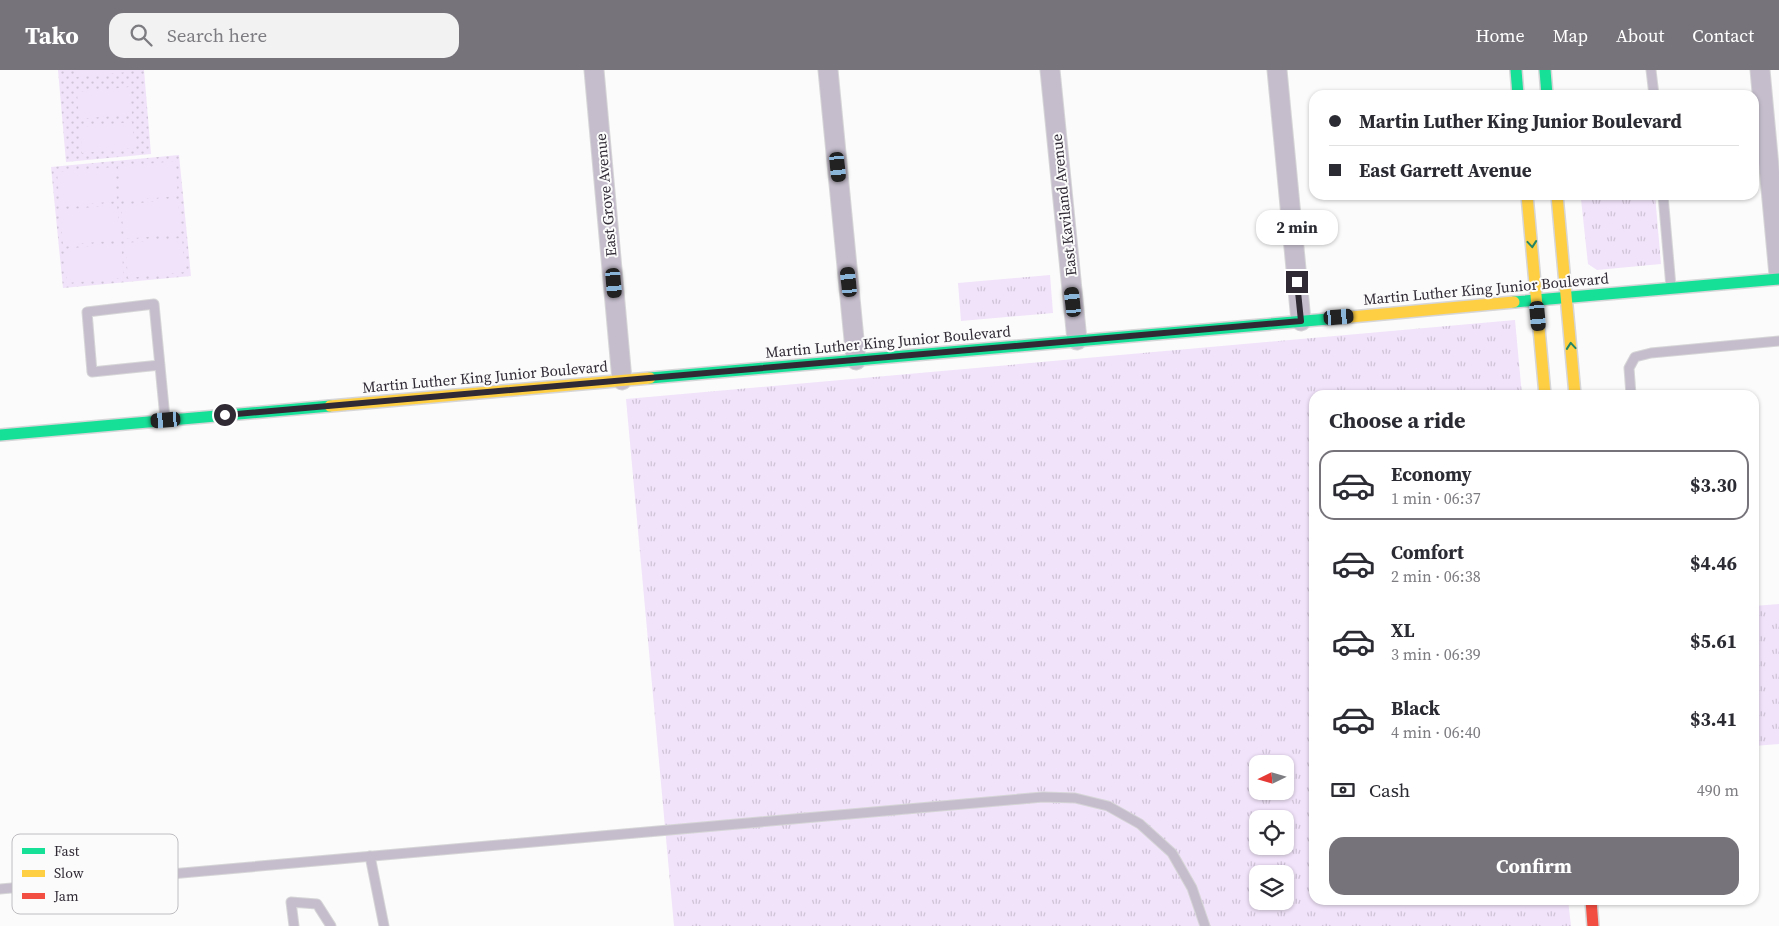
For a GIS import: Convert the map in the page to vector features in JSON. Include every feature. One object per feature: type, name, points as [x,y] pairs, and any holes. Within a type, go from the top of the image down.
[{"type":"street","name":"East Grove Avenue","points":[[594,70],[622,380]]},
{"type":"street","points":[[828,70],[856,360]]},
{"type":"street","name":"East Kaviland Avenue","points":[[1050,70],[1077,340]]},
{"type":"street","points":[[1277,70],[1301,321]]},
{"type":"street","points":[[1516,70],[1518,90]]},
{"type":"street","points":[[1545,70],[1547,90]]},
{"type":"street","points":[[1760,70],[1779,277]]},
{"type":"street","points":[[1527,200],[1545,390]]},
{"type":"street","points":[[1557,200],[1575,390]]},
{"type":"street","name":"Martin Luther King Junior Boulevard","points":[[0,435],[1301,321],[1779,277]]},
{"type":"street","points":[[1591,905],[1593,926]]},
{"type":"lane","points":[[1651,70],[1653,90]]},
{"type":"lane","points":[[1663,200],[1671,288]]},
{"type":"lane","points":[[160,365],[92,372],[87,312],[154,304],[166,420]]},
{"type":"lane","points":[[1631,390],[1629,368],[1635,357],[1651,353],[1779,341]]},
{"type":"lane","points":[[178,873],[1024,798],[1075,798],[1108,806],[1140,824],[1172,852],[1192,888],[1205,926]]},
{"type":"lane","points":[[370,856],[384,926]]},
{"type":"lane","points":[[294,926],[292,902],[317,904],[331,926]]},
{"type":"green space","points":[[58,70],[144,70],[151,154],[66,162]]},
{"type":"green space","points":[[74,70],[128,70],[128,72],[75,77]]},
{"type":"green space","points":[[129,87],[132,114],[79,119],[77,92]]},
{"type":"green space","points":[[132,122],[135,148],[82,153],[80,127]]},
{"type":"green space","points":[[179,155],[191,276],[63,288],[51,167]]},
{"type":"green space","points":[[175,161],[178,196],[121,201],[118,167]]},
{"type":"green space","points":[[114,167],[117,201],[60,207],[57,172]]},
{"type":"green space","points":[[178,199],[181,234],[124,239],[121,205]]},
{"type":"green space","points":[[1581,200],[1655,200],[1661,264],[1597,270],[1588,264]]},
{"type":"green space","points":[[117,205],[121,240],[63,245],[60,210]]},
{"type":"green space","points":[[182,238],[185,272],[128,278],[125,243]]},
{"type":"green space","points":[[121,243],[124,278],[67,283],[64,249]]},
{"type":"green space","points":[[1050,275],[1053,313],[961,321],[958,283]]},
{"type":"green space","points":[[1515,320],[1522,390],[1309,390],[1309,905],[1569,905],[1571,926],[674,926],[626,399]]},
{"type":"green space","points":[[1779,604],[1779,744],[1759,746],[1759,606]]},
{"type":"traffic: fast","points":[[1516,70],[1518,90]]},
{"type":"traffic: fast","points":[[1545,70],[1547,90]]},
{"type":"traffic: fast","points":[[1514,302],[1779,279]]},
{"type":"traffic: fast","points":[[650,378],[1340,318]]},
{"type":"traffic: fast","points":[[0,435],[330,406]]},
{"type":"traffic: slow","points":[[1527,200],[1545,390]]},
{"type":"traffic: slow","points":[[1557,200],[1575,390]]},
{"type":"traffic: slow","points":[[1340,318],[1514,302]]},
{"type":"traffic: slow","points":[[330,406],[650,378]]},
{"type":"traffic: jam","points":[[1591,905],[1593,926]]},
{"type":"route","points":[[225,415],[1301,321],[1297,282]]}]
